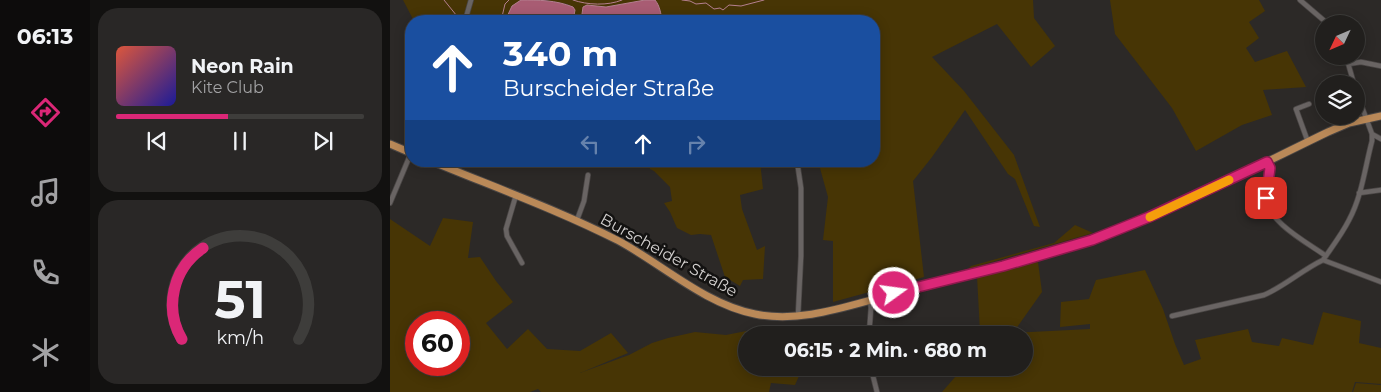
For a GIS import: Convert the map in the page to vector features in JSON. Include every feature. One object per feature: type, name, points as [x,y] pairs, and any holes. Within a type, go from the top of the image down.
[{"type":"main road","points":[[1267,162],[1344,126],[1381,116]]},
{"type":"main road","points":[[390,144],[405,150]]},
{"type":"main road","name":"Burscheider Straße","points":[[454,167],[577,220],[632,249],[700,292],[728,306],[763,316],[798,316],[870,300],[1050,253],[1101,237],[1149,217],[1267,162]]},
{"type":"street","points":[[467,15],[471,0]]},
{"type":"street","points":[[1300,0],[1318,15]]},
{"type":"street","points":[[1365,63],[1381,66]]},
{"type":"street","points":[[1308,142],[1296,110],[1309,104]]},
{"type":"street","points":[[1172,316],[1264,295],[1325,258],[1344,231],[1359,193],[1372,141],[1372,134],[1365,115]]},
{"type":"street","points":[[1372,134],[1381,139]]},
{"type":"street","points":[[1267,162],[1270,168],[1266,198],[1272,214],[1283,226],[1325,258],[1381,282]]},
{"type":"street","points":[[390,204],[405,167]]},
{"type":"street","points":[[798,167],[801,188],[801,256],[798,316]]},
{"type":"street","name":"Burscheider Straße","points":[[577,220],[584,201],[588,175]]},
{"type":"street","points":[[1359,193],[1381,190]]},
{"type":"street","points":[[516,195],[506,229],[507,236],[522,263]]},
{"type":"street","points":[[870,300],[870,326]]},
{"type":"street","points":[[873,376],[877,392]]},
{"type":"shaded area","points":[[403,0],[469,0],[464,15],[411,15]]},
{"type":"shaded area","points":[[472,0],[521,0],[512,6],[508,15],[468,15]]},
{"type":"shaded area","points":[[521,0],[540,0],[567,5],[575,10],[574,15],[508,15],[512,6]]},
{"type":"shaded area","points":[[546,0],[645,0],[606,7],[587,6],[583,7],[582,15],[574,15],[573,7]]},
{"type":"shaded area","points":[[655,0],[1033,0],[1034,18],[1055,46],[1031,67],[997,24],[932,57],[964,91],[1014,155],[1040,227],[1034,226],[1015,179],[1008,174],[965,110],[913,181],[924,277],[833,302],[833,241],[823,240],[828,197],[820,167],[880,167],[880,15],[661,15]]},
{"type":"shaded area","points":[[655,0],[661,15],[582,15],[583,7],[587,5],[606,7]]},
{"type":"shaded area","points":[[1110,0],[1259,0],[1265,11],[1249,22],[1259,38],[1246,48],[1255,62],[1287,51],[1306,87],[1263,90],[1272,115],[1242,125],[1196,151],[1172,108],[1115,34]]},
{"type":"shaded area","points":[[649,167],[761,167],[763,189],[740,195],[742,209],[757,250],[765,246],[763,279],[743,280],[740,286],[725,277],[711,235],[691,235],[677,228],[664,203],[672,201],[670,187]]},
{"type":"shaded area","points":[[443,218],[473,222],[468,258],[480,257],[513,302],[486,323],[507,349],[528,329],[547,349],[580,351],[611,333],[628,353],[580,373],[668,338],[695,332],[726,335],[738,333],[738,376],[799,376],[795,385],[771,383],[769,392],[541,392],[538,389],[530,392],[390,392],[390,219],[430,246]]},
{"type":"shaded area","points":[[1075,225],[1093,233],[968,269],[971,266],[1054,243]]},
{"type":"shaded area","points":[[1038,262],[1042,292],[1018,326],[980,326],[977,276]]},
{"type":"shaded area","points":[[1145,270],[1163,309],[1184,365],[1201,359],[1195,340],[1248,329],[1252,342],[1279,346],[1282,338],[1313,345],[1323,312],[1361,321],[1359,343],[1381,348],[1381,384],[1355,382],[1352,392],[942,392],[956,376],[1033,376],[1033,332],[1090,329],[1090,324],[1060,327],[1061,302],[1089,299],[1096,280]]},
{"type":"shaded area","points":[[1356,383],[1381,385],[1381,392],[1353,392]]},
{"type":"waterway","points":[[444,0],[456,15]]},
{"type":"waterway","points":[[502,15],[505,4],[509,0]]},
{"type":"waterway","points":[[573,0],[598,4],[622,0]]},
{"type":"waterway","points":[[682,0],[696,4],[706,3],[714,9],[720,8],[723,10],[729,5],[741,6],[764,0]]},
{"type":"slow traffic","points":[[1150,217],[1229,180]]},
{"type":"route","points":[[894,293],[1003,266],[1092,240],[1149,217],[1267,162],[1270,168],[1266,198]]}]
